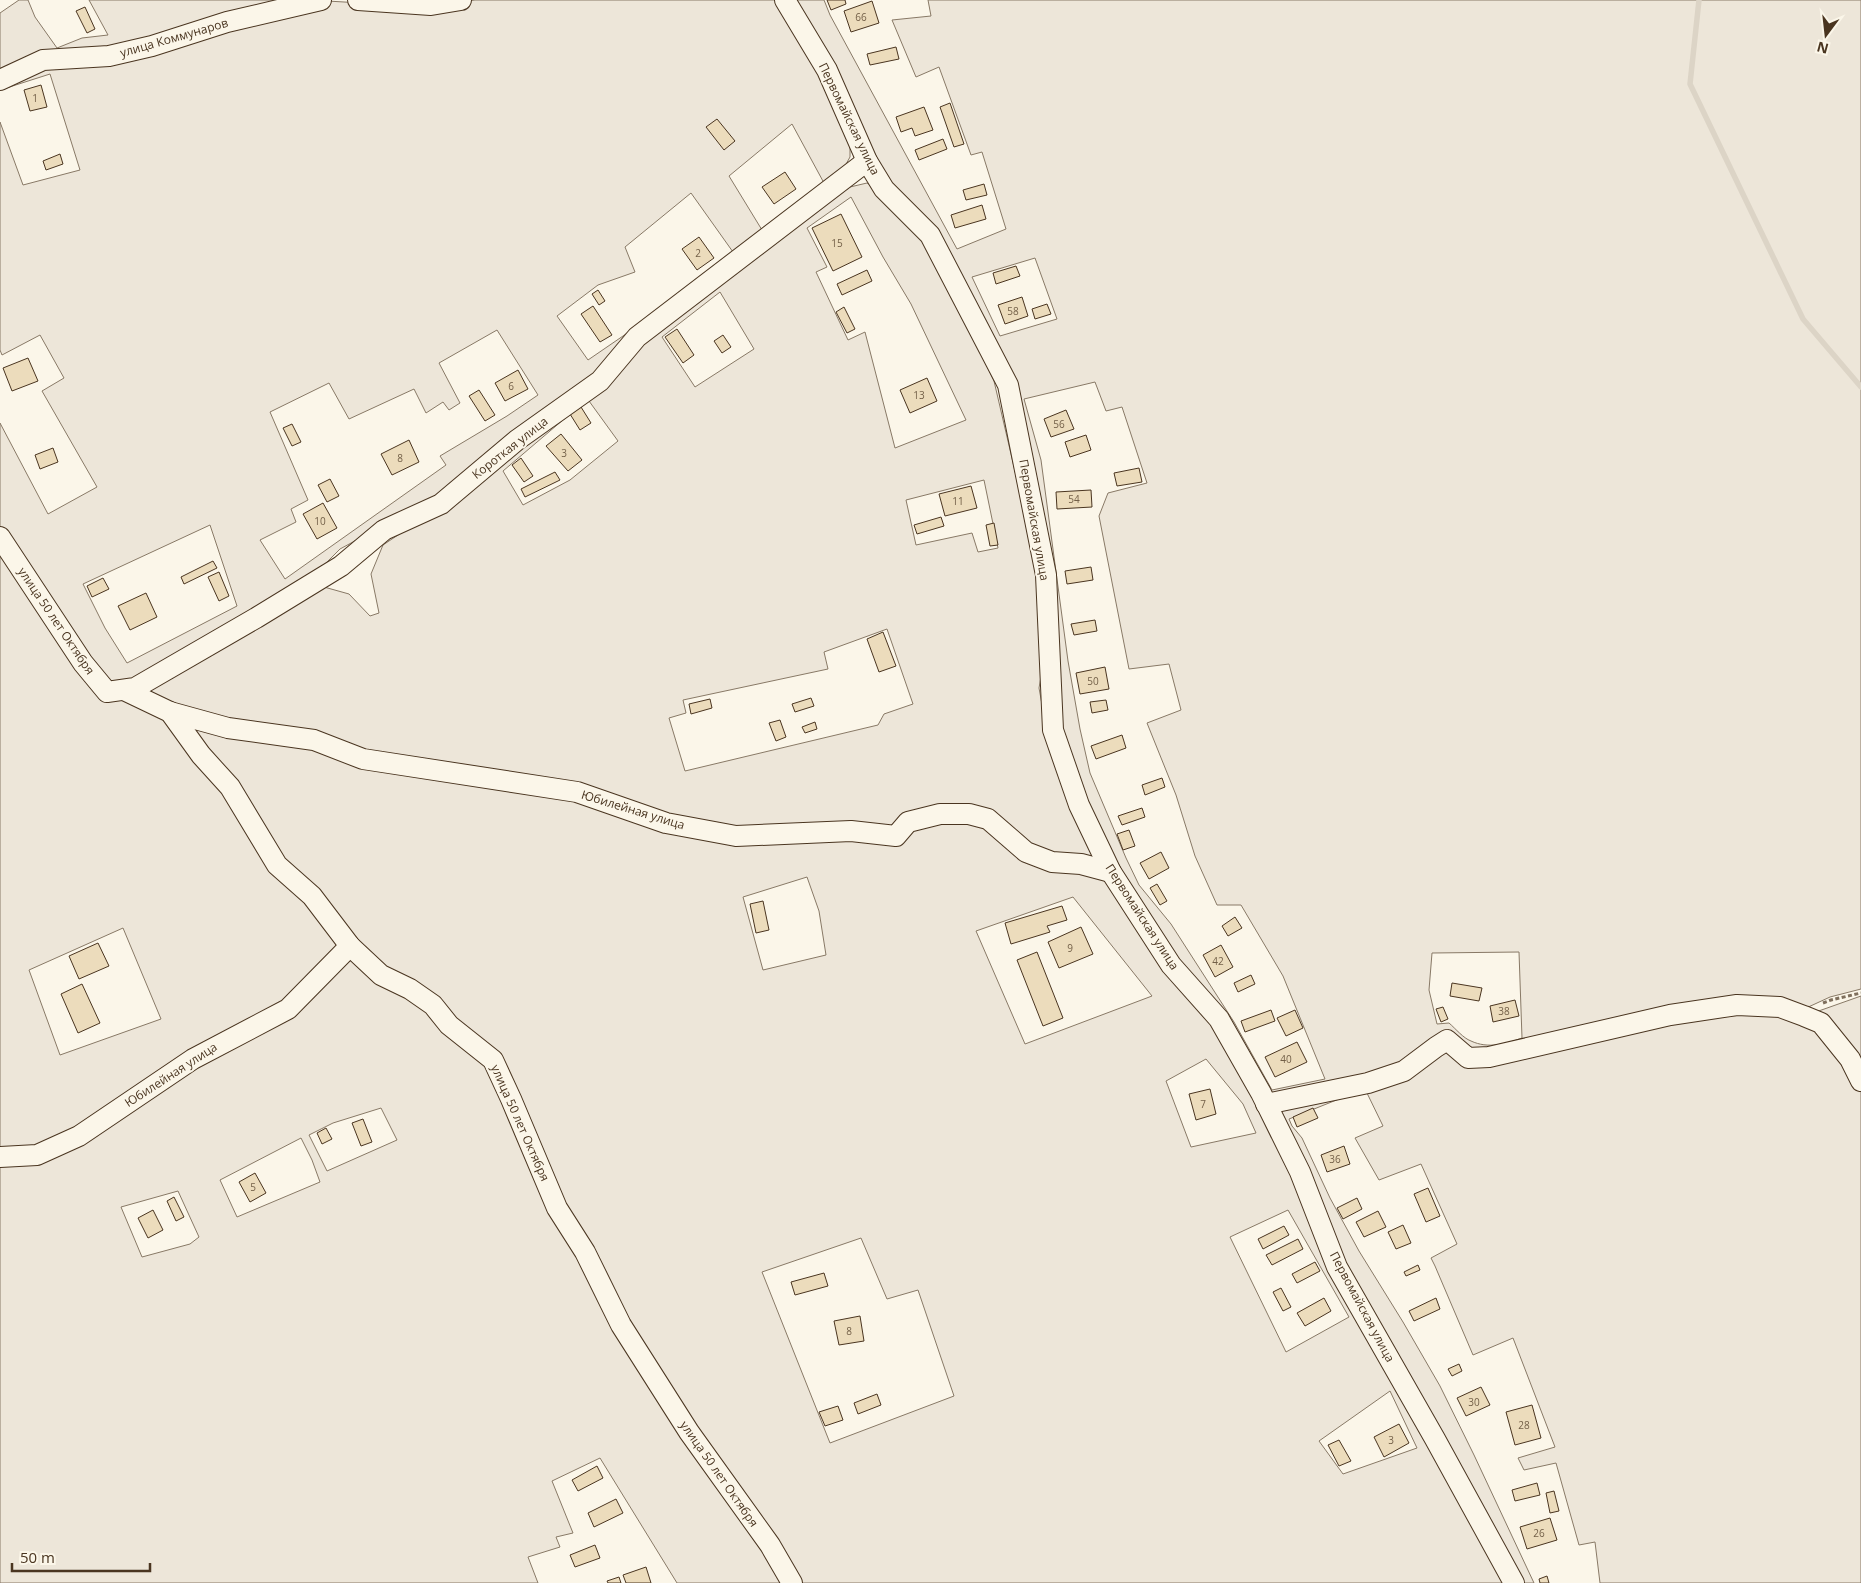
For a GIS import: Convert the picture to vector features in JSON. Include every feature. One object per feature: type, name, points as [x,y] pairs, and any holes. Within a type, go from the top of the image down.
[{"type":"street","name":"улица Коммунаров","points":[[0,80],[43,60],[109,56],[152,46],[227,22],[321,0]]},
{"type":"street","points":[[358,0],[431,5],[461,0]]},
{"type":"street","name":"Первомайская улица","points":[[785,0],[826,70],[867,161],[884,189],[930,235],[1008,384],[1046,575],[1053,730],[1079,805],[1111,872],[1171,965],[1219,1019],[1266,1104],[1300,1172],[1337,1267],[1514,1583]]},
{"type":"street","name":"Короткая улица","points":[[124,690],[135,688],[341,566],[384,530],[441,504],[517,440],[600,381],[637,337],[867,161]]},
{"type":"street","name":"улица 50 лет Октября","points":[[0,537],[83,663],[107,692],[124,690],[170,712],[201,755],[230,787],[277,865],[312,896],[350,946],[381,975],[410,989],[433,1005],[449,1024],[493,1060],[557,1208],[585,1252],[622,1325],[689,1432],[770,1546],[792,1583]]},
{"type":"street","name":"Юбилейная улица","points":[[170,712],[228,728],[314,740],[363,759],[577,792],[666,823],[736,836],[851,831],[896,836],[908,822],[940,814],[969,814],[988,819],[1026,852],[1052,862],[1080,864],[1111,872]]},
{"type":"street","name":"Юбилейная улица","points":[[0,1157],[37,1155],[79,1136],[193,1059],[288,1009],[350,946]]},
{"type":"street","points":[[1266,1104],[1368,1083],[1404,1071],[1448,1040],[1468,1058],[1489,1057],[1670,1015],[1737,1005],[1780,1008],[1820,1023],[1835,1038],[1850,1058],[1861,1081]]},
{"type":"path","points":[[1804,1016],[1814,1008],[1831,1000],[1861,993]]},
{"type":"shaded area","points":[[19,0],[28,0],[35,17],[57,48],[82,38],[108,35],[89,0],[310,0],[0,77],[0,13]]},
{"type":"shaded area","points":[[475,0],[779,0],[792,20],[850,138],[850,157],[840,175],[447,491],[340,549],[312,577],[324,587],[349,594],[370,616],[379,613],[371,574],[383,545],[410,527],[646,337],[750,258],[850,187],[867,183],[876,189],[918,235],[940,265],[994,381],[1031,540],[1042,604],[1043,665],[1039,688],[1047,732],[1076,812],[1224,1037],[1508,1583],[677,1583],[600,1458],[552,1481],[573,1533],[556,1537],[560,1547],[528,1557],[538,1583],[0,1583],[0,423],[48,514],[97,487],[42,391],[64,378],[40,335],[2,355],[0,350],[0,122],[23,185],[80,170],[50,74],[0,90],[0,82],[44,63],[327,1],[430,7]],"holes":[[[792,124],[824,183],[762,230],[729,176]],[[691,193],[733,252],[623,336],[588,360],[557,316],[598,285],[635,272],[625,247]],[[851,197],[911,304],[966,420],[895,448],[865,332],[848,340],[816,272],[827,267],[807,228]],[[720,292],[754,349],[695,387],[662,337]],[[497,330],[538,395],[440,456],[446,465],[285,579],[260,540],[296,522],[291,509],[308,500],[270,412],[329,383],[349,419],[414,389],[426,413],[443,402],[449,410],[460,403],[439,363]],[[589,401],[618,441],[570,480],[523,505],[503,471],[570,414]],[[984,480],[998,548],[978,552],[972,533],[916,545],[906,500]],[[210,525],[237,606],[127,663],[105,628],[83,584]],[[887,629],[913,704],[884,714],[878,725],[685,771],[669,718],[686,713],[683,700],[828,669],[824,652]],[[807,877],[819,911],[826,955],[763,970],[743,897]],[[1073,897],[1152,996],[1025,1044],[976,931]],[[123,928],[161,1019],[60,1055],[29,970]],[[1206,1059],[1243,1104],[1256,1133],[1191,1147],[1166,1081]],[[381,1108],[397,1140],[327,1171],[309,1135],[333,1123]],[[301,1138],[320,1182],[237,1217],[220,1180]],[[178,1191],[199,1237],[190,1244],[142,1257],[121,1207]],[[1288,1210],[1349,1317],[1286,1352],[1230,1237]],[[861,1238],[887,1299],[918,1290],[954,1396],[830,1443],[762,1272]],[[1390,1391],[1417,1448],[1343,1474],[1319,1441]]]},
{"type":"shaded area","points":[[793,0],[824,0],[830,15],[957,249],[1006,229],[982,152],[971,155],[939,67],[916,77],[892,20],[931,16],[928,0],[1861,0],[1861,989],[1830,997],[1804,1009],[1780,1004],[1472,1056],[1454,1036],[1408,1063],[1270,1097],[1146,917],[1084,802],[1059,729],[1039,521],[978,317],[885,185]],"holes":[[[1035,258],[1057,319],[1000,336],[972,277]],[[1095,382],[1106,411],[1122,407],[1147,483],[1108,493],[1099,516],[1129,669],[1169,664],[1181,710],[1147,723],[1176,795],[1195,856],[1217,905],[1241,905],[1283,976],[1325,1079],[1272,1090],[1234,1022],[1171,924],[1139,885],[1126,858],[1090,773],[1080,729],[1068,661],[1041,460],[1024,399]],[[1519,952],[1522,1038],[1503,1044],[1484,1045],[1468,1040],[1449,1023],[1437,1024],[1429,990],[1432,953]]]},
{"type":"shaded area","points":[[1861,996],[1861,1074],[1813,1013]]},
{"type":"shaded area","points":[[1736,1008],[1813,1024],[1861,1090],[1861,1583],[1600,1583],[1595,1542],[1579,1545],[1556,1463],[1524,1470],[1518,1458],[1555,1447],[1513,1338],[1473,1355],[1431,1258],[1457,1244],[1421,1164],[1379,1180],[1355,1138],[1383,1126],[1366,1091],[1354,1093],[1289,1119],[1302,1138],[1330,1198],[1359,1251],[1440,1386],[1474,1455],[1534,1583],[1517,1583],[1341,1264],[1274,1106],[1381,1083],[1445,1046],[1463,1057]]},
{"type":"building","points":[[827,0],[845,0],[846,4],[831,10]]},
{"type":"building","points":[[872,1],[879,23],[851,32],[844,11]]},
{"type":"building","points":[[85,7],[95,29],[87,33],[76,11]]},
{"type":"building","points":[[896,47],[899,59],[870,65],[867,54]]},
{"type":"building","points":[[41,85],[47,107],[30,111],[24,90]]},
{"type":"building","points":[[950,103],[964,144],[954,147],[940,107]]},
{"type":"building","points":[[924,107],[933,130],[915,136],[912,128],[901,132],[896,117]]},
{"type":"building","points":[[717,119],[735,141],[724,150],[706,127]]},
{"type":"building","points":[[943,139],[947,149],[919,160],[915,150]]},
{"type":"building","points":[[60,154],[63,164],[46,170],[43,161]]},
{"type":"building","points":[[785,172],[796,189],[774,204],[762,187]]},
{"type":"building","points":[[984,184],[987,195],[966,200],[963,190]]},
{"type":"building","points":[[982,205],[986,219],[955,228],[951,215]]},
{"type":"building","points":[[841,214],[862,257],[833,271],[812,228]]},
{"type":"building","points":[[699,237],[714,258],[697,270],[682,249]]},
{"type":"building","points":[[1016,266],[1020,276],[996,284],[993,273]]},
{"type":"building","points":[[867,270],[872,281],[842,295],[837,284]]},
{"type":"building","points":[[598,290],[605,301],[599,305],[592,294]]},
{"type":"building","points":[[1022,297],[1028,316],[1005,324],[998,305]]},
{"type":"building","points":[[1047,304],[1051,314],[1035,319],[1032,309]]},
{"type":"building","points":[[593,306],[612,335],[600,342],[581,314]]},
{"type":"building","points":[[844,307],[855,329],[847,333],[836,312]]},
{"type":"building","points":[[677,329],[694,355],[683,363],[665,337]]},
{"type":"building","points":[[723,335],[731,347],[722,353],[714,341]]},
{"type":"building","points":[[28,358],[38,381],[12,391],[3,368]]},
{"type":"building","points":[[518,370],[528,389],[505,401],[495,383]]},
{"type":"building","points":[[927,378],[937,401],[910,413],[900,390]]},
{"type":"building","points":[[479,390],[495,415],[485,421],[469,396]]},
{"type":"building","points":[[581,407],[591,423],[580,430],[570,414]]},
{"type":"building","points":[[1066,410],[1074,429],[1051,437],[1044,419]]},
{"type":"building","points":[[292,424],[301,442],[292,446],[283,428]]},
{"type":"building","points":[[561,434],[582,460],[568,471],[546,446]]},
{"type":"building","points":[[1086,435],[1091,450],[1070,457],[1065,442]]},
{"type":"building","points":[[409,440],[419,462],[392,475],[381,454]]},
{"type":"building","points":[[53,448],[58,462],[40,469],[35,455]]},
{"type":"building","points":[[521,458],[533,476],[524,482],[512,465]]},
{"type":"building","points":[[1139,468],[1142,482],[1117,486],[1114,473]]},
{"type":"building","points":[[555,472],[560,480],[525,497],[521,489]]},
{"type":"building","points":[[330,479],[339,496],[327,502],[318,485]]},
{"type":"building","points":[[971,486],[977,508],[945,516],[939,494]]},
{"type":"building","points":[[1091,490],[1092,507],[1057,509],[1056,492]]},
{"type":"building","points":[[323,503],[337,528],[317,539],[303,514]]},
{"type":"building","points":[[941,517],[944,526],[917,534],[914,525]]},
{"type":"building","points":[[994,523],[998,545],[990,546],[986,525]]},
{"type":"building","points":[[213,561],[217,568],[184,584],[181,577]]},
{"type":"building","points":[[1091,567],[1093,580],[1067,584],[1065,571]]},
{"type":"building","points":[[219,572],[229,596],[219,601],[208,577]]},
{"type":"building","points":[[103,578],[109,589],[92,597],[87,586]]},
{"type":"building","points":[[146,593],[157,617],[130,630],[118,606]]},
{"type":"building","points":[[1095,620],[1097,631],[1074,635],[1071,624]]},
{"type":"building","points":[[883,632],[896,666],[879,672],[867,639]]},
{"type":"building","points":[[1105,667],[1109,689],[1080,694],[1076,673]]},
{"type":"building","points":[[811,698],[814,706],[795,712],[792,704]]},
{"type":"building","points":[[710,699],[712,708],[691,714],[689,704]]},
{"type":"building","points":[[1106,700],[1108,710],[1092,713],[1090,702]]},
{"type":"building","points":[[780,720],[786,737],[776,741],[769,723]]},
{"type":"building","points":[[815,722],[817,729],[805,733],[802,727]]},
{"type":"building","points":[[1122,735],[1126,748],[1096,759],[1091,746]]},
{"type":"building","points":[[1162,778],[1165,787],[1145,795],[1142,785]]},
{"type":"building","points":[[1142,808],[1145,817],[1122,825],[1118,816]]},
{"type":"building","points":[[1129,830],[1135,846],[1123,850],[1117,834]]},
{"type":"building","points":[[1161,852],[1169,868],[1149,879],[1140,863]]},
{"type":"building","points":[[1157,884],[1167,901],[1160,905],[1150,888]]},
{"type":"building","points":[[763,901],[769,930],[756,933],[750,904]]},
{"type":"building","points":[[1062,906],[1067,920],[1047,926],[1050,932],[1011,944],[1005,923]]},
{"type":"building","points":[[1235,917],[1242,928],[1228,936],[1222,926]]},
{"type":"building","points":[[1081,927],[1093,954],[1059,968],[1048,942]]},
{"type":"building","points":[[98,943],[109,966],[79,979],[69,956]]},
{"type":"building","points":[[1221,945],[1233,967],[1215,977],[1203,955]]},
{"type":"building","points":[[1037,952],[1063,1018],[1043,1026],[1017,960]]},
{"type":"building","points":[[1251,975],[1255,984],[1238,992],[1234,983]]},
{"type":"building","points":[[1452,983],[1482,988],[1479,1001],[1450,996]]},
{"type":"building","points":[[82,984],[100,1023],[78,1033],[61,994]]},
{"type":"building","points":[[1515,1000],[1519,1016],[1493,1022],[1490,1006]]},
{"type":"building","points":[[1443,1007],[1448,1019],[1441,1022],[1436,1009]]},
{"type":"building","points":[[1271,1010],[1275,1021],[1245,1032],[1241,1021]]},
{"type":"building","points":[[1295,1010],[1303,1028],[1286,1036],[1277,1018]]},
{"type":"building","points":[[1297,1042],[1307,1062],[1275,1077],[1265,1057]]},
{"type":"building","points":[[1210,1089],[1216,1114],[1196,1120],[1189,1094]]},
{"type":"building","points":[[1313,1108],[1318,1118],[1297,1127],[1293,1117]]},
{"type":"building","points":[[363,1119],[372,1142],[361,1146],[352,1123]]},
{"type":"building","points":[[326,1128],[332,1139],[322,1144],[317,1133]]},
{"type":"building","points":[[1344,1146],[1350,1164],[1327,1172],[1321,1155]]},
{"type":"building","points":[[255,1173],[266,1193],[250,1202],[239,1182]]},
{"type":"building","points":[[1428,1188],[1440,1216],[1426,1222],[1414,1194]]},
{"type":"building","points":[[174,1197],[184,1217],[176,1221],[167,1201]]},
{"type":"building","points":[[1357,1198],[1362,1209],[1343,1219],[1337,1208]]},
{"type":"building","points":[[153,1210],[163,1230],[148,1238],[138,1218]]},
{"type":"building","points":[[1378,1211],[1386,1227],[1364,1237],[1356,1222]]},
{"type":"building","points":[[1403,1225],[1411,1243],[1396,1249],[1388,1232]]},
{"type":"building","points":[[1284,1226],[1289,1235],[1263,1249],[1258,1239]]},
{"type":"building","points":[[1298,1239],[1303,1249],[1272,1265],[1266,1255]]},
{"type":"building","points":[[1315,1262],[1320,1271],[1297,1283],[1292,1274]]},
{"type":"building","points":[[1418,1265],[1420,1270],[1406,1276],[1404,1272]]},
{"type":"building","points":[[824,1273],[828,1286],[795,1295],[791,1282]]},
{"type":"building","points":[[1281,1288],[1291,1307],[1283,1311],[1273,1292]]},
{"type":"building","points":[[1324,1298],[1331,1311],[1305,1326],[1297,1313]]},
{"type":"building","points":[[1436,1298],[1440,1309],[1414,1321],[1409,1311]]},
{"type":"building","points":[[860,1316],[864,1341],[839,1345],[834,1321]]},
{"type":"building","points":[[1459,1364],[1462,1371],[1452,1376],[1448,1369]]},
{"type":"building","points":[[1481,1387],[1490,1405],[1466,1416],[1457,1398]]},
{"type":"building","points":[[877,1394],[881,1405],[858,1414],[854,1403]]},
{"type":"building","points":[[1532,1405],[1541,1438],[1515,1445],[1506,1412]]},
{"type":"building","points":[[838,1406],[843,1420],[825,1426],[819,1412]]},
{"type":"building","points":[[1399,1424],[1409,1443],[1384,1457],[1374,1437]]},
{"type":"building","points":[[1339,1440],[1351,1461],[1339,1466],[1328,1445]]},
{"type":"building","points":[[597,1466],[603,1478],[578,1491],[572,1480]]},
{"type":"building","points":[[1537,1483],[1540,1495],[1515,1501],[1512,1490]]},
{"type":"building","points":[[1554,1491],[1559,1511],[1550,1513],[1546,1493]]},
{"type":"building","points":[[616,1499],[623,1513],[594,1527],[588,1513]]},
{"type":"building","points":[[1550,1518],[1557,1540],[1527,1549],[1520,1527]]},
{"type":"building","points":[[595,1545],[600,1558],[575,1567],[570,1555]]},
{"type":"building","points":[[646,1567],[651,1583],[626,1583],[623,1575]]},
{"type":"building","points":[[1547,1576],[1549,1583],[1540,1583],[1539,1579]]},
{"type":"building","points":[[619,1577],[621,1583],[608,1583],[607,1581]]},
{"type":"waterway","points":[[1699,0],[1690,84],[1803,319],[1861,387]]}]
